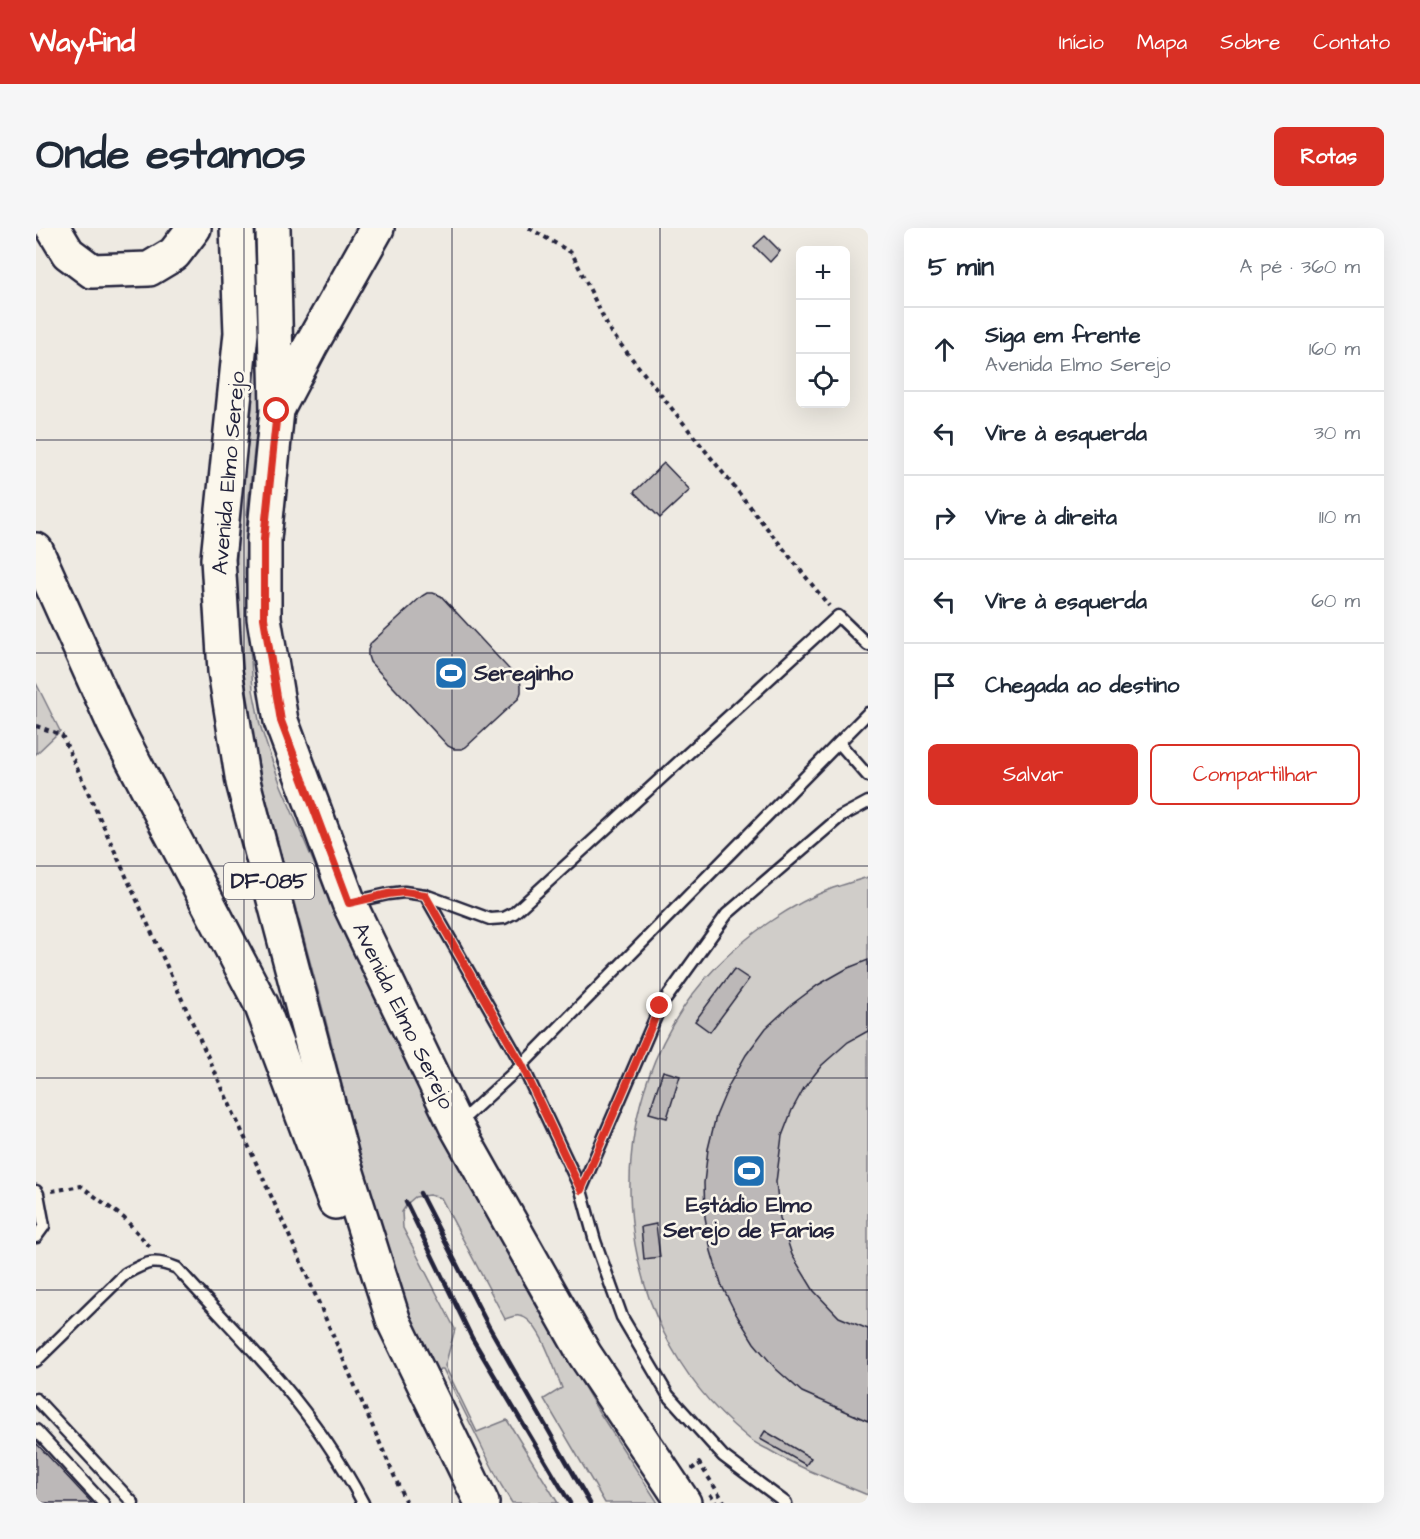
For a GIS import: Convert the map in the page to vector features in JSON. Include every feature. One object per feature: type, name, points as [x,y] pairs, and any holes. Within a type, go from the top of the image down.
[{"type":"main road","points":[[53,228],[68,253],[92,271],[149,269],[174,254],[194,228]]},
{"type":"main road","name":"Avenida Elmo Serejo","points":[[237,228],[241,333],[218,559],[225,670],[243,782],[342,1158],[394,1322],[482,1503]]},
{"type":"main road","name":"Avenida Elmo Serejo","points":[[273,228],[277,411],[264,539],[264,618],[281,721],[349,903],[456,1126],[585,1355],[696,1488]]},
{"type":"main road","points":[[277,411],[311,345],[377,228]]},
{"type":"main road","points":[[36,550],[115,726],[261,1004],[355,1256],[394,1322]]},
{"type":"lane","points":[[349,903],[404,892],[425,895],[490,919],[504,918],[514,913],[838,616],[868,645]]},
{"type":"lane","points":[[456,1126],[522,1065],[868,713]]},
{"type":"lane","points":[[839,743],[868,776]]},
{"type":"lane","points":[[581,1190],[660,1006],[727,914],[840,817],[868,802]]},
{"type":"lane","points":[[425,895],[522,1065],[581,1190],[595,1241],[622,1317],[668,1395],[723,1456],[786,1503]]},
{"type":"lane","points":[[36,1237],[44,1226],[37,1192]]},
{"type":"lane","points":[[36,1361],[125,1274],[141,1265],[155,1262],[177,1268],[281,1382],[339,1460],[363,1503]]},
{"type":"lane","points":[[36,1400],[133,1503]]},
{"type":"lane","points":[[36,1430],[104,1503]]},
{"type":"path","points":[[529,228],[572,253],[610,331],[838,616]]},
{"type":"path","points":[[36,726],[62,735],[297,1253],[406,1503]]},
{"type":"path","points":[[37,1192],[81,1186],[124,1218],[164,1263]]},
{"type":"path","points":[[716,1503],[696,1488],[693,1468],[699,1463],[726,1503]]},
{"type":"shaded area","points":[[259,310],[266,310],[259,408],[247,514],[245,573],[253,690],[260,725],[268,749],[280,783],[346,939],[461,1169],[531,1297],[599,1412],[658,1503],[605,1503],[544,1399],[562,1388],[540,1335],[526,1319],[514,1316],[505,1319],[441,1198],[429,1195],[415,1197],[402,1212],[403,1228],[455,1329],[445,1366],[477,1432],[507,1420],[558,1503],[512,1503],[443,1369],[434,1375],[400,1299],[374,1211],[264,790],[243,692],[236,575],[239,514],[252,407]]},
{"type":"shaded area","points":[[36,683],[60,731],[36,754]]},
{"type":"shaded area","name":"Estádio Elmo Serejo de Farias","points":[[868,877],[868,1495],[805,1469],[754,1442],[699,1388],[664,1332],[641,1271],[631,1207],[633,1142],[648,1079],[676,1019],[717,966],[756,931],[802,902],[833,888]]},
{"type":"building","points":[[765,236],[780,251],[770,262],[754,246]]},
{"type":"building","points":[[664,463],[690,490],[660,518],[634,492]]},
{"type":"building","name":"Sereginho","points":[[427,593],[441,596],[520,681],[521,685],[519,698],[462,749],[448,746],[370,662],[368,656],[371,643]]},
{"type":"building","points":[[868,960],[868,1031],[848,1042],[822,1065],[804,1088],[782,1136],[776,1182],[780,1218],[792,1255],[814,1291],[839,1317],[868,1329],[868,1421],[802,1392],[776,1369],[754,1343],[721,1284],[711,1251],[705,1217],[704,1183],[708,1149],[716,1116],[729,1085],[746,1055],[766,1028],[791,1005],[818,985]]},
{"type":"building","points":[[734,969],[749,979],[710,1032],[695,1021]]},
{"type":"building","points":[[663,1071],[680,1076],[667,1118],[649,1113]]},
{"type":"building","points":[[656,1224],[660,1257],[644,1259],[641,1227]]},
{"type":"building","points":[[765,1431],[811,1458],[806,1465],[760,1439]]},
{"type":"building","points":[[36,1443],[92,1503],[36,1503]]},
{"type":"railway","points":[[420,1193],[488,1325],[590,1503]]},
{"type":"railway","points":[[406,1202],[472,1338],[570,1503]]},
{"type":"place","name":"Sereginho","points":[[451,673]]},
{"type":"place","name":"Estádio Elmo Serejo de Farias","points":[[749,1171]]},
{"type":"route","points":[[277,411],[264,539],[264,618],[281,721],[349,903],[404,892],[425,895],[522,1065],[581,1190],[660,1006]]}]
